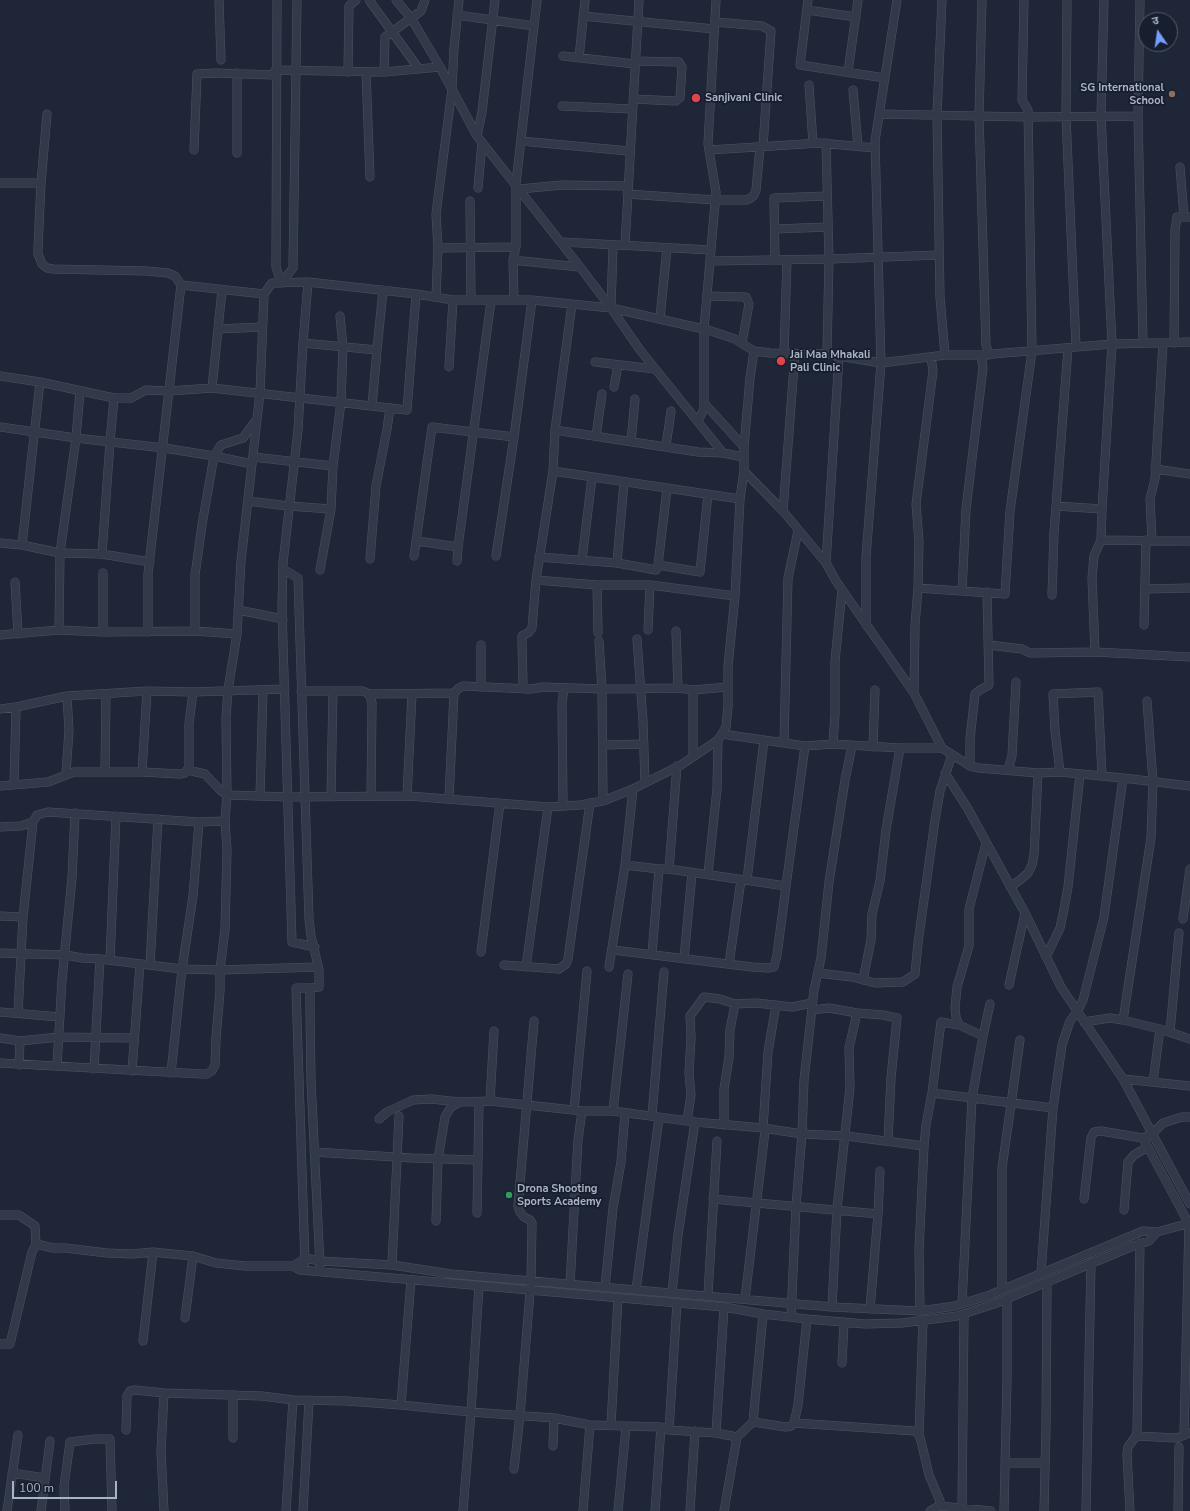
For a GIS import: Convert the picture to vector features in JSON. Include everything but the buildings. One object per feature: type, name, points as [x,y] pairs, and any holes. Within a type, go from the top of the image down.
[{"type":"street","points":[[219,0],[221,60]]},
{"type":"street","points":[[277,0],[275,72],[276,267],[281,283]]},
{"type":"street","points":[[281,283],[293,268],[297,0]]},
{"type":"street","points":[[348,72],[349,6],[356,0]]},
{"type":"street","points":[[369,0],[419,69]]},
{"type":"street","points":[[396,0],[411,18],[480,139],[562,242],[640,350],[723,453]]},
{"type":"street","points":[[384,72],[385,37],[421,11],[425,0]]},
{"type":"street","points":[[436,297],[438,248],[436,214],[452,89],[454,48],[459,0]]},
{"type":"street","points":[[478,188],[482,112],[495,0]]},
{"type":"street","points":[[514,300],[513,260],[516,247],[521,141],[537,0]]},
{"type":"street","points":[[579,58],[585,0]]},
{"type":"street","points":[[624,245],[639,0]]},
{"type":"street","points":[[698,422],[704,408],[704,330],[716,200],[715,180],[708,144],[716,0]]},
{"type":"street","points":[[808,0],[800,65],[885,78]]},
{"type":"street","points":[[848,72],[858,0]]},
{"type":"street","points":[[866,625],[866,557],[881,363],[875,148],[897,0]]},
{"type":"street","points":[[942,0],[937,115],[940,297],[945,355]]},
{"type":"street","points":[[962,591],[966,510],[986,344],[979,116],[982,0]]},
{"type":"street","points":[[918,588],[1005,594],[1010,511],[1032,351],[1028,110],[1022,100],[1024,0]]},
{"type":"street","points":[[1052,595],[1052,561],[1056,506],[1072,347],[1066,116],[1067,0]]},
{"type":"street","points":[[1095,652],[1092,578],[1094,556],[1101,540],[1112,344],[1101,116],[1104,0]]},
{"type":"street","points":[[1140,0],[1138,116],[1143,343]]},
{"type":"street","points":[[807,10],[856,17]]},
{"type":"street","points":[[457,15],[534,26]]},
{"type":"street","points":[[518,186],[562,185],[627,190],[716,200],[746,200],[754,195],[761,146],[771,31],[762,26],[714,26],[583,16]]},
{"type":"street","points":[[563,56],[635,62],[679,62],[682,67],[680,98],[676,101],[633,99]]},
{"type":"street","points":[[194,150],[197,74],[295,70],[384,72],[440,67]]},
{"type":"street","points":[[366,72],[370,177]]},
{"type":"street","points":[[237,73],[237,153]]},
{"type":"street","points":[[809,85],[813,143]]},
{"type":"street","points":[[854,90],[858,146]]},
{"type":"street","points":[[562,106],[632,109]]},
{"type":"street","points":[[47,114],[41,183],[38,254],[42,264],[53,270],[140,270],[168,273],[175,276],[181,285],[164,448],[148,574],[148,632]]},
{"type":"street","points":[[879,114],[1028,117],[1138,116]]},
{"type":"street","points":[[521,141],[629,151]]},
{"type":"street","points":[[709,150],[813,143],[875,148]]},
{"type":"street","points":[[826,144],[829,259],[827,354]]},
{"type":"street","points":[[1174,343],[1175,231],[1177,217],[1187,217],[1180,167]]},
{"type":"street","points":[[0,183],[41,183]]},
{"type":"street","points":[[775,260],[774,198],[827,196]]},
{"type":"street","points":[[470,201],[471,299]]},
{"type":"street","points":[[775,229],[828,227]]},
{"type":"street","points":[[562,242],[711,250]]},
{"type":"street","points":[[611,308],[613,245]]},
{"type":"street","points":[[438,248],[516,247]]},
{"type":"street","points":[[660,318],[667,248]]},
{"type":"street","points":[[710,261],[829,259],[940,254]]},
{"type":"street","points":[[513,260],[580,267]]},
{"type":"street","points":[[784,353],[787,260]]},
{"type":"street","points":[[308,282],[299,397],[298,430],[288,506],[283,569],[283,619],[292,942],[315,947]]},
{"type":"street","points":[[0,1063],[208,1074],[212,1071],[215,1065],[220,970],[225,929],[225,821],[227,795],[226,718],[228,690],[237,634],[241,561],[260,392],[264,294],[272,283],[308,282],[416,294],[453,300],[532,300],[611,308],[660,318],[735,339],[754,350],[784,353],[827,354],[881,363],[945,355],[985,355],[1112,344],[1190,342]]},
{"type":"street","points":[[181,285],[264,294]]},
{"type":"street","points":[[212,388],[222,290]]},
{"type":"street","points":[[372,406],[383,290]]},
{"type":"street","points":[[0,376],[40,382],[114,398],[131,398],[146,390],[169,391],[212,388],[260,392],[408,410],[416,294]]},
{"type":"street","points":[[707,296],[746,297],[749,304],[742,343]]},
{"type":"street","points":[[449,367],[453,300]]},
{"type":"street","points":[[496,556],[514,437],[532,300]]},
{"type":"street","points":[[457,561],[491,301]]},
{"type":"street","points":[[525,689],[523,685],[522,636],[529,632],[532,628],[536,580],[553,471],[555,430],[572,304]]},
{"type":"street","points":[[320,570],[331,509],[333,466],[341,402],[343,347],[340,316]]},
{"type":"street","points":[[218,329],[262,327]]},
{"type":"street","points":[[303,343],[377,350]]},
{"type":"street","points":[[1144,625],[1150,499],[1155,469],[1164,343]]},
{"type":"street","points":[[0,786],[48,782],[74,772],[142,772],[180,774],[188,770],[206,774],[220,790],[227,795],[288,797],[407,796],[548,807],[603,801],[633,789],[693,757],[720,737],[726,728],[740,499],[744,472],[743,457],[754,350]]},
{"type":"street","points":[[783,511],[795,353]]},
{"type":"street","points":[[826,563],[839,356]]},
{"type":"street","points":[[914,694],[915,625],[918,588],[919,542],[916,504],[933,371],[931,357]]},
{"type":"street","points":[[595,362],[655,369]]},
{"type":"street","points":[[614,387],[618,365]]},
{"type":"street","points":[[22,545],[40,382]]},
{"type":"street","points":[[59,630],[60,553],[76,438],[80,391]]},
{"type":"street","points":[[596,436],[602,394]]},
{"type":"street","points":[[102,554],[114,398]]},
{"type":"street","points":[[631,442],[635,399]]},
{"type":"street","points":[[704,403],[744,447]]},
{"type":"street","points":[[370,559],[376,486],[388,429],[390,408]]},
{"type":"street","points":[[666,446],[671,411]]},
{"type":"street","points":[[195,632],[195,575],[214,456],[221,445],[243,438],[257,419]]},
{"type":"street","points":[[0,427],[252,461],[294,462],[333,466]]},
{"type":"street","points":[[414,556],[432,427],[514,437]]},
{"type":"street","points":[[555,430],[698,452],[723,453],[743,457]]},
{"type":"street","points":[[1155,469],[1190,474]]},
{"type":"street","points":[[553,471],[740,499]]},
{"type":"street","points":[[744,472],[783,511],[826,563],[842,590],[914,694],[942,748],[970,766],[979,768],[1102,775],[1190,786]]},
{"type":"street","points":[[582,560],[592,477]]},
{"type":"street","points":[[617,563],[624,482]]},
{"type":"street","points":[[539,557],[617,563],[656,570],[658,565],[667,489]]},
{"type":"street","points":[[658,565],[700,572],[708,494]]},
{"type":"street","points":[[248,501],[331,509]]},
{"type":"street","points":[[1056,506],[1102,509]]},
{"type":"street","points":[[784,742],[788,578],[798,531]]},
{"type":"street","points":[[1101,540],[1190,541]]},
{"type":"street","points":[[417,541],[458,548]]},
{"type":"street","points":[[0,543],[22,545],[60,553],[102,554],[150,562]]},
{"type":"street","points":[[283,569],[298,578],[309,919],[318,967],[318,987],[296,988],[306,1258],[304,1271]]},
{"type":"street","points":[[103,573],[103,632]]},
{"type":"street","points":[[536,580],[597,585],[650,585],[735,596]]},
{"type":"street","points":[[15,582],[18,634]]},
{"type":"street","points":[[597,585],[598,637],[602,689],[603,801]]},
{"type":"street","points":[[648,630],[650,585]]},
{"type":"street","points":[[1145,589],[1190,588]]},
{"type":"street","points":[[833,744],[835,714],[835,661],[842,590]]},
{"type":"street","points":[[970,766],[970,740],[975,694],[989,685],[987,592]]},
{"type":"street","points":[[238,610],[283,619]]},
{"type":"street","points":[[0,635],[59,630],[237,634]]},
{"type":"street","points":[[676,631],[678,688]]},
{"type":"street","points":[[637,639],[645,783]]},
{"type":"street","points":[[481,645],[481,687]]},
{"type":"street","points":[[988,645],[1022,649],[1030,652],[1095,652],[1190,657]]},
{"type":"street","points":[[1008,770],[1012,756],[1016,682]]},
{"type":"street","points":[[449,799],[454,693],[463,686],[525,689],[678,688],[693,690],[728,688]]},
{"type":"street","points":[[563,806],[562,703],[564,688]]},
{"type":"street","points":[[0,709],[67,696],[147,691],[193,692],[285,689]]},
{"type":"street","points":[[260,796],[263,690]]},
{"type":"street","points":[[693,690],[693,757]]},
{"type":"street","points":[[873,747],[875,690]]},
{"type":"street","points":[[142,772],[147,691]]},
{"type":"street","points":[[301,691],[363,691],[370,694],[454,693]]},
{"type":"street","points":[[331,796],[333,691]]},
{"type":"street","points":[[188,770],[189,724],[193,692]]},
{"type":"street","points":[[1060,772],[1055,731],[1053,694],[1098,692],[1101,728],[1102,775]]},
{"type":"street","points":[[105,772],[106,694]]},
{"type":"street","points":[[370,694],[372,703],[371,796]]},
{"type":"street","points":[[407,796],[412,694]]},
{"type":"street","points":[[66,774],[69,730],[67,696]]},
{"type":"street","points":[[1123,1020],[1151,838],[1154,782],[1147,701]]},
{"type":"street","points":[[14,785],[16,707]]},
{"type":"street","points":[[720,737],[784,742],[805,746],[833,744],[900,748],[942,748]]},
{"type":"street","points":[[708,874],[720,737]]},
{"type":"street","points":[[729,964],[744,880],[764,740]]},
{"type":"street","points":[[603,745],[644,744]]},
{"type":"street","points":[[613,950],[752,967],[774,967],[778,955],[805,746]]},
{"type":"street","points":[[791,1317],[804,1080],[812,1007],[821,958],[829,882],[852,746]]},
{"type":"street","points":[[863,980],[871,940],[872,914],[880,881],[886,830],[900,748]]},
{"type":"street","points":[[818,973],[852,977],[875,982],[903,982],[915,974],[935,820],[940,791],[952,755]]},
{"type":"street","points":[[669,869],[677,766]]},
{"type":"street","points":[[1010,887],[1028,873],[1032,865],[1034,855],[1038,772]]},
{"type":"street","points":[[945,773],[968,808],[1025,913],[1061,987],[1123,1078],[1190,1204]]},
{"type":"street","points":[[1046,957],[1060,928],[1064,909],[1068,887],[1080,774]]},
{"type":"street","points":[[1041,1273],[1053,1108],[1062,1045],[1070,1020],[1077,1012],[1083,1000],[1104,917],[1123,778]]},
{"type":"street","points":[[609,967],[613,950],[625,865],[633,789]]},
{"type":"street","points":[[481,952],[500,803]]},
{"type":"street","points":[[504,965],[559,969],[566,964],[568,959],[590,803]]},
{"type":"street","points":[[526,967],[548,807]]},
{"type":"street","points":[[18,1013],[23,917],[33,822],[37,815],[48,812],[199,822],[225,821]]},
{"type":"street","points":[[57,1066],[72,878],[75,813]]},
{"type":"street","points":[[110,960],[116,816]]},
{"type":"street","points":[[150,965],[158,819]]},
{"type":"street","points":[[0,827],[21,826],[33,822]]},
{"type":"street","points":[[171,1073],[182,969],[193,896],[199,822]]},
{"type":"street","points":[[959,1025],[956,1018],[955,1008],[957,987],[969,946],[969,909],[986,843]]},
{"type":"street","points":[[625,865],[708,874],[786,886]]},
{"type":"street","points":[[652,954],[660,869]]},
{"type":"street","points":[[1183,918],[1190,869]]},
{"type":"street","points":[[684,959],[692,873]]},
{"type":"street","points":[[1009,985],[1025,913]]},
{"type":"street","points":[[0,916],[23,917]]},
{"type":"street","points":[[1170,1032],[1179,933]]},
{"type":"street","points":[[0,953],[66,955],[182,969],[220,970],[318,967]]},
{"type":"street","points":[[94,1069],[100,959]]},
{"type":"street","points":[[132,1071],[140,964]]},
{"type":"street","points":[[570,1284],[578,1140],[578,1110],[587,972]]},
{"type":"street","points":[[636,1290],[655,1117],[664,972]]},
{"type":"street","points":[[613,1111],[628,974]]},
{"type":"street","points":[[310,988],[311,1081],[320,1261],[319,1272]]},
{"type":"street","points":[[672,1292],[691,1122],[689,1073],[692,1038],[690,1016],[704,997],[720,998],[735,1004],[756,1003],[776,1006],[829,1008],[897,1018],[891,1078],[888,1141]]},
{"type":"street","points":[[724,1125],[724,1089],[729,1057],[730,1030],[735,1004]]},
{"type":"street","points":[[962,1304],[972,1098],[990,1004]]},
{"type":"street","points":[[745,1298],[764,1130],[768,1052],[776,1006]]},
{"type":"street","points":[[0,1012],[60,1017]]},
{"type":"street","points":[[832,1307],[837,1209],[846,1136],[850,1087],[849,1048],[857,1013]]},
{"type":"street","points":[[1084,1022],[1110,1018],[1123,1020],[1160,1029],[1190,1039]]},
{"type":"street","points":[[514,1469],[531,1280],[532,1223],[524,1217],[518,1206],[534,1021]]},
{"type":"street","points":[[920,1311],[919,1250],[924,1146],[941,1022],[959,1025],[983,1036]]},
{"type":"street","points":[[1153,1082],[1160,1029]]},
{"type":"street","points":[[490,1101],[494,1031]]},
{"type":"street","points":[[0,1038],[20,1041],[59,1038],[134,1038]]},
{"type":"street","points":[[1002,1290],[1002,1168],[1020,1040]]},
{"type":"street","points":[[18,1065],[20,1041]]},
{"type":"street","points":[[1123,1078],[1190,1086]]},
{"type":"street","points":[[932,1093],[1053,1108]]},
{"type":"street","points":[[379,1119],[387,1112],[413,1100],[431,1099],[460,1102],[490,1101],[578,1110],[613,1111],[691,1122],[802,1134],[846,1136],[924,1146]]},
{"type":"street","points":[[436,1221],[438,1159],[445,1117],[451,1107],[460,1102]]},
{"type":"street","points":[[477,1213],[479,1102]]},
{"type":"street","points":[[605,1287],[613,1208],[621,1162],[625,1113]]},
{"type":"street","points":[[392,1265],[399,1116]]},
{"type":"street","points":[[1084,1199],[1091,1138],[1094,1132],[1101,1131],[1143,1138],[1153,1133],[1163,1123],[1182,1117],[1190,1117]]},
{"type":"street","points":[[1136,1436],[1177,1438],[1187,1434],[1190,1224],[1143,1138]]},
{"type":"street","points":[[708,1296],[717,1142]]},
{"type":"street","points":[[1124,1210],[1128,1162],[1134,1155],[1148,1147]]},
{"type":"street","points":[[314,1152],[477,1160]]},
{"type":"street","points":[[870,1309],[880,1170]]},
{"type":"street","points":[[713,1199],[756,1204],[837,1209],[878,1214]]},
{"type":"street","points":[[0,1215],[19,1215],[35,1226],[36,1244],[32,1252],[10,1344],[0,1344]]},
{"type":"street","points":[[293,1266],[306,1258],[320,1261],[392,1265],[451,1274],[745,1298],[792,1304],[920,1311],[962,1304],[1002,1290],[1144,1231],[1157,1232],[1190,1224]]},
{"type":"street","points":[[36,1244],[53,1248],[107,1253],[132,1254],[153,1252],[193,1256],[216,1264],[245,1266],[293,1266],[304,1271],[724,1307],[762,1314],[865,1324],[902,1323],[958,1316],[1007,1299],[1091,1263],[1140,1243],[1149,1241],[1157,1232]]},
{"type":"street","points":[[1130,1511],[1127,1454],[1128,1447],[1136,1436],[1137,1423],[1140,1243]]},
{"type":"street","points":[[143,1341],[153,1252]]},
{"type":"street","points":[[185,1318],[193,1256]]},
{"type":"street","points":[[1086,1511],[1091,1263]]},
{"type":"street","points":[[402,1405],[411,1280]]},
{"type":"street","points":[[1044,1511],[1047,1282]]},
{"type":"street","points":[[463,1511],[479,1286]]},
{"type":"street","points":[[611,1425],[618,1298]]},
{"type":"street","points":[[1004,1511],[1007,1299]]},
{"type":"street","points":[[669,1430],[677,1303]]},
{"type":"street","points":[[716,1433],[724,1307]]},
{"type":"street","points":[[724,1511],[737,1437],[753,1422],[762,1314]]},
{"type":"street","points":[[962,1509],[964,1314]]},
{"type":"street","points":[[794,1423],[798,1405],[807,1319]]},
{"type":"street","points":[[923,1320],[919,1435],[932,1485],[940,1501],[939,1506]]},
{"type":"street","points":[[842,1363],[844,1322]]},
{"type":"street","points":[[126,1430],[127,1396],[130,1391],[262,1396],[293,1400],[347,1401],[402,1405],[554,1418],[590,1425],[661,1427],[669,1430],[716,1433],[737,1437]]},
{"type":"street","points":[[164,1392],[161,1451],[164,1511]]},
{"type":"street","points":[[233,1395],[233,1438]]},
{"type":"street","points":[[286,1511],[293,1400]]},
{"type":"street","points":[[303,1511],[309,1401]]},
{"type":"street","points":[[553,1446],[554,1418]]},
{"type":"street","points":[[753,1422],[786,1427],[791,1426],[794,1423],[903,1429],[914,1431],[919,1435]]},
{"type":"street","points":[[583,1511],[590,1425]]},
{"type":"street","points":[[618,1511],[626,1427]]},
{"type":"street","points":[[654,1511],[661,1427]]},
{"type":"street","points":[[690,1511],[695,1431]]},
{"type":"street","points":[[7,1511],[18,1435]]},
{"type":"street","points":[[65,1511],[64,1486],[70,1442],[110,1439],[112,1511]]},
{"type":"street","points":[[41,1511],[50,1441]]},
{"type":"street","points":[[1178,1511],[1179,1447]]},
{"type":"street","points":[[1005,1463],[1045,1463]]},
{"type":"street","points":[[12,1473],[45,1478]]},
{"type":"street","points":[[930,1511],[939,1506],[991,1511]]},
{"type":"place","name":"SG International School","points":[[1172,94]]},
{"type":"place","name":"Sanjivani Clinic","points":[[696,98]]},
{"type":"place","name":"Jai Maa Mhakali Pali Clinic","points":[[781,361]]},
{"type":"place","name":"Drona Shooting Sports Academy","points":[[509,1195]]}]
